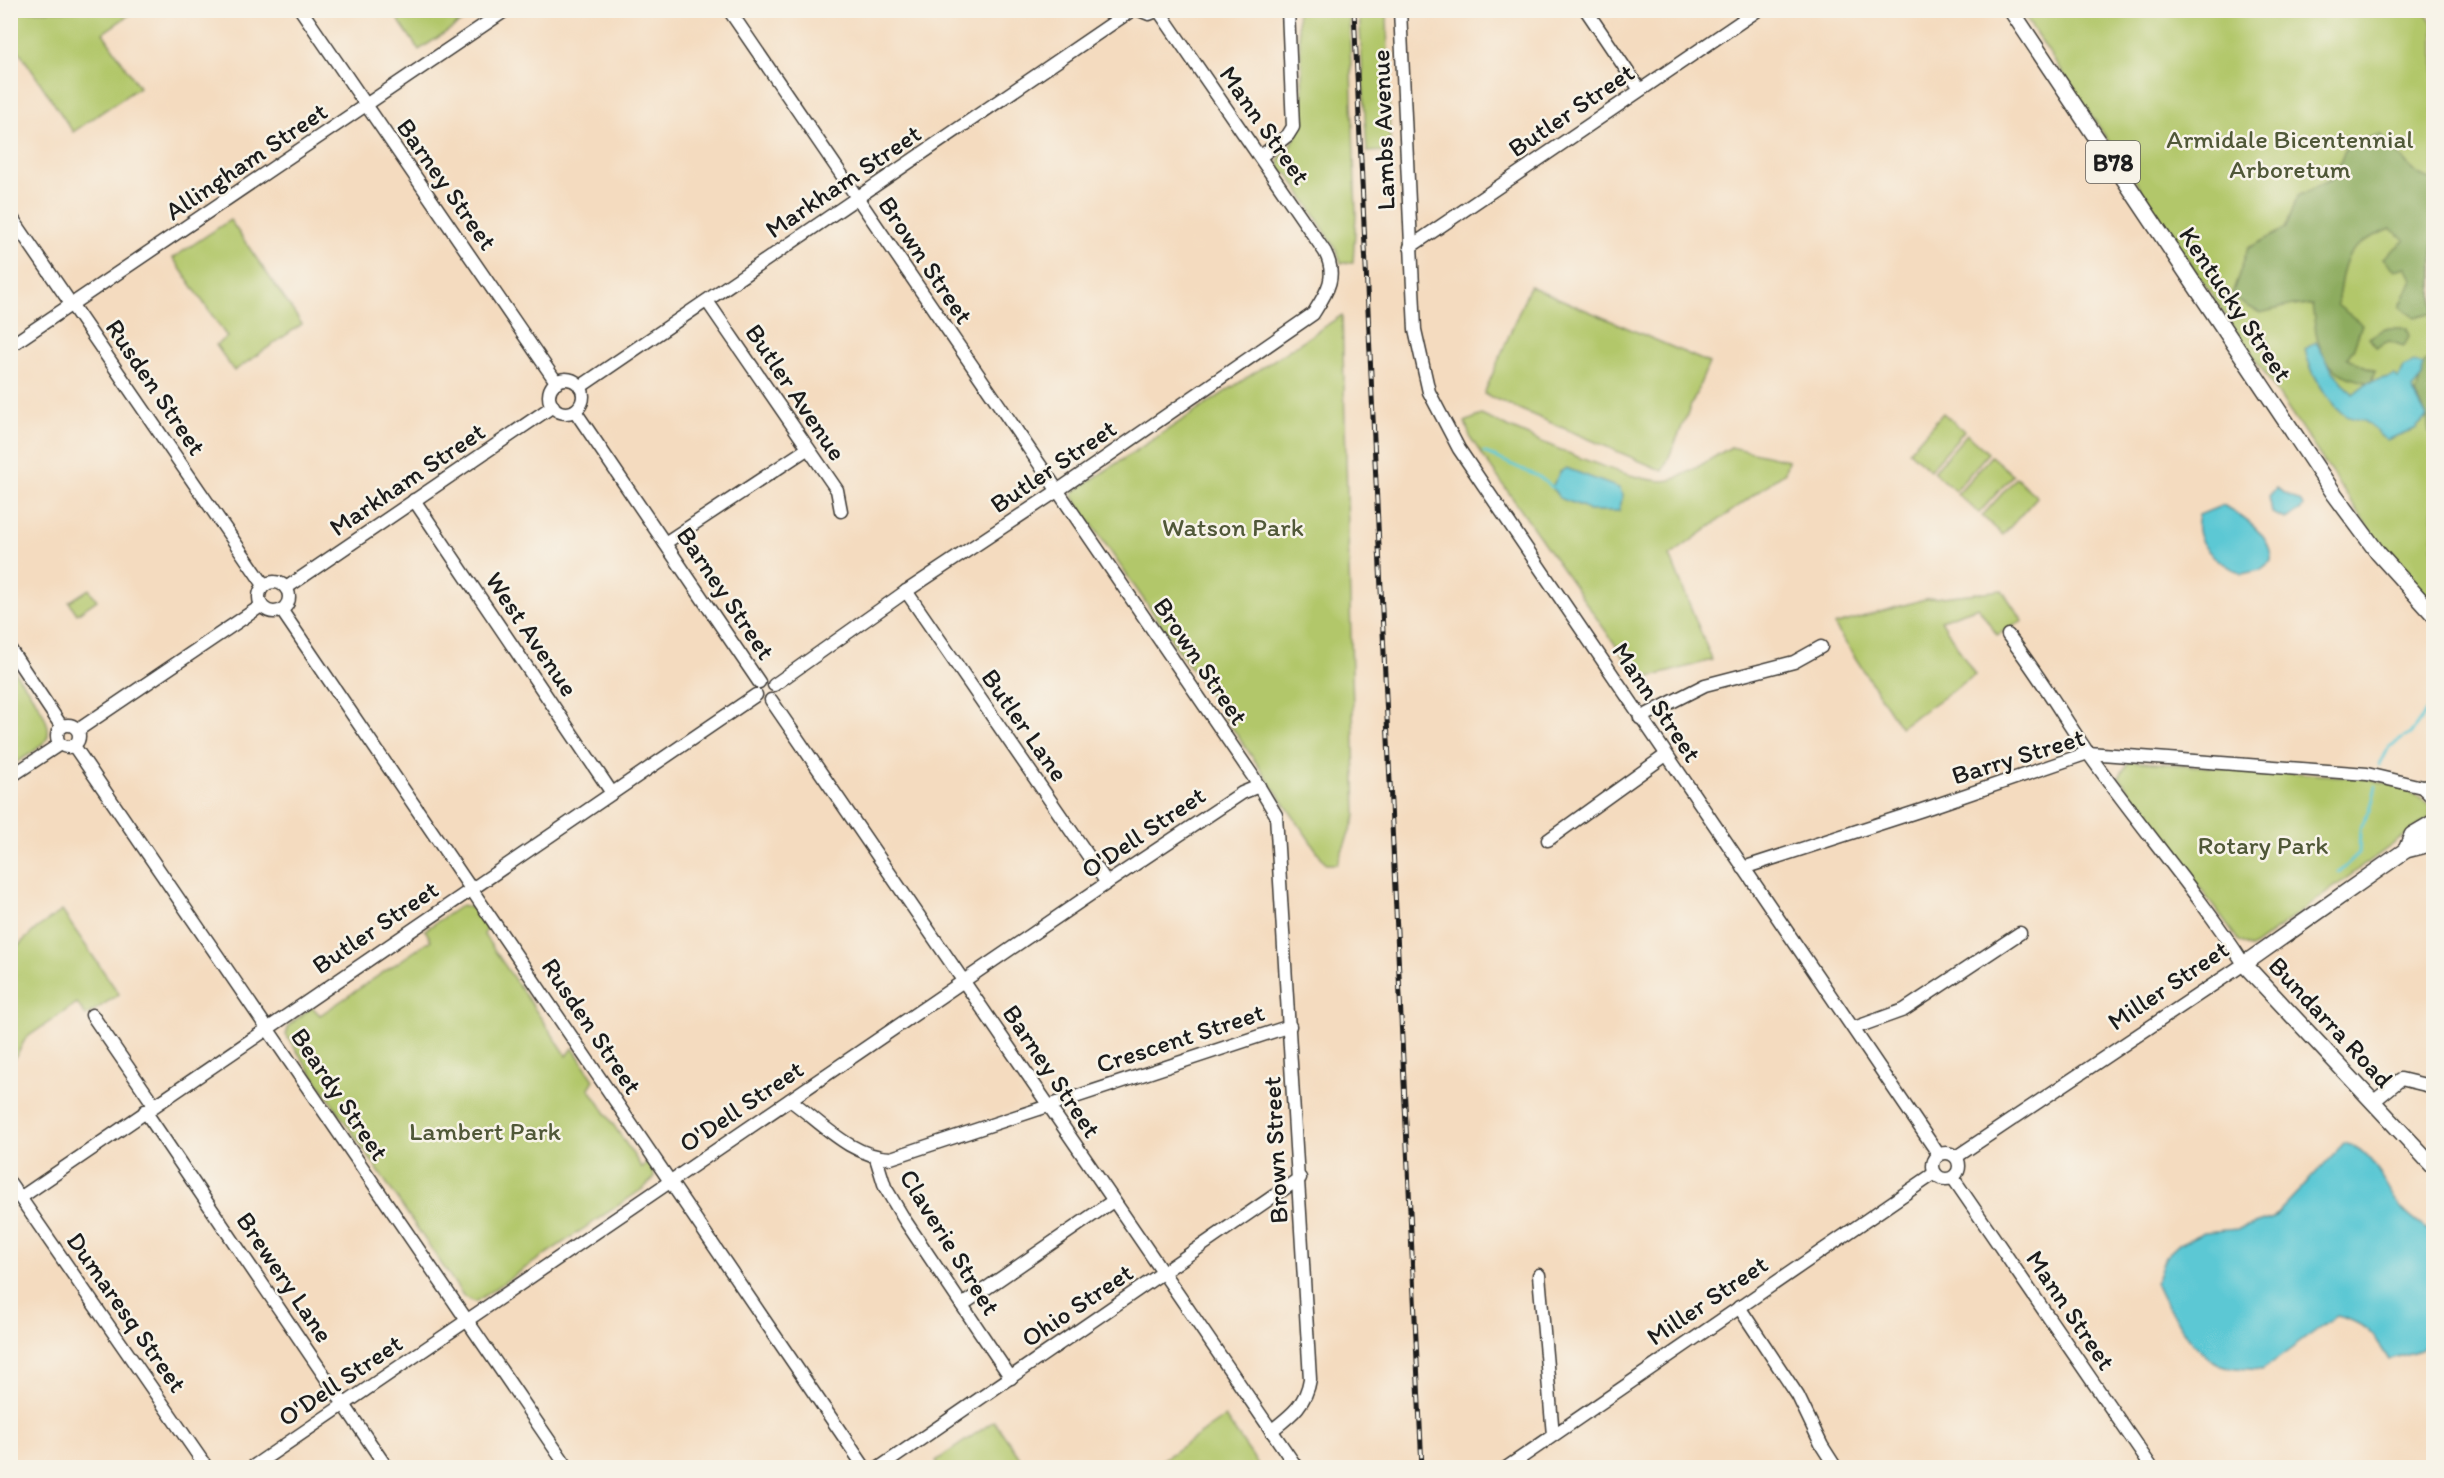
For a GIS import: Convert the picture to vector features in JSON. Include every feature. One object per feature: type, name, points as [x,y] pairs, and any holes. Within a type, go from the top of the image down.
[{"type":"main road","name":"Kentucky Street","points":[[2011,10],[2335,495],[2378,553],[2433,615]]},
{"type":"main road","name":"Miller Street","points":[[2406,850],[2412,835],[2433,822]]},
{"type":"main road","name":"Miller Street","points":[[2244,964],[2406,850],[2422,846],[2433,838]]},
{"type":"main road","name":"Bundarra Road","points":[[2244,964],[2433,1167]]},
{"type":"street","name":"Barney Street","points":[[301,10],[557,382]]},
{"type":"street","name":"Allingham Street","points":[[10,346],[506,10]]},
{"type":"street","name":"Brown Street","points":[[729,10],[1259,786],[1276,815],[1300,1178],[1310,1379],[1307,1396],[1294,1413],[1271,1431]]},
{"type":"street","name":"Markham Street","points":[[580,387],[1132,10]]},
{"type":"street","points":[[1139,10],[1149,14],[1159,11]]},
{"type":"street","points":[[1260,157],[1288,135],[1293,127],[1288,10]]},
{"type":"street","name":"Lambs Avenue","points":[[1400,10],[1410,247]]},
{"type":"street","points":[[1586,10],[1640,90]]},
{"type":"street","name":"Butler Street","points":[[1410,247],[1758,10]]},
{"type":"street","name":"Mann Street","points":[[1159,11],[1332,266]]},
{"type":"street","name":"Rusden Street","points":[[10,215],[264,585]]},
{"type":"street","name":"Mann Street","points":[[1410,247],[1415,330],[1429,392],[1442,420],[1459,449],[1640,718],[1939,1155]]},
{"type":"street","name":"Butler Street","points":[[774,685],[906,591],[1057,491],[1313,314],[1328,289],[1332,266]]},
{"type":"street","name":"Butler Avenue","points":[[708,301],[837,490],[842,510]]},
{"type":"street","points":[[570,380],[580,387],[583,400],[575,411],[563,413],[553,406],[550,393],[557,382],[570,380]]},
{"type":"street","name":"Markham Street","points":[[286,588],[553,406]]},
{"type":"street","name":"Barney Street","points":[[575,411],[759,682]]},
{"type":"street","points":[[665,543],[807,449]]},
{"type":"street","name":"West Avenue","points":[[414,500],[612,793]]},
{"type":"street","points":[[275,582],[286,588],[290,600],[282,611],[270,612],[261,606],[259,592],[264,585],[275,582]]},
{"type":"street","name":"Butler Lane","points":[[906,591],[1107,883]]},
{"type":"street","points":[[78,730],[261,606]]},
{"type":"street","name":"Rusden Street","points":[[282,611],[865,1467]]},
{"type":"street","points":[[2008,635],[2035,669],[2088,753],[2163,850],[2244,964]]},
{"type":"street","points":[[1640,718],[1706,685],[1794,662],[1821,647]]},
{"type":"street","points":[[10,650],[62,727]]},
{"type":"street","points":[[766,680],[774,685],[775,695],[771,700],[760,699],[756,695],[755,688],[759,682],[766,680]]},
{"type":"street","name":"Butler Street","points":[[20,1198],[756,695]]},
{"type":"street","name":"Barney Street","points":[[771,700],[1297,1467]]},
{"type":"street","points":[[71,725],[78,730],[79,740],[74,746],[67,748],[60,744],[57,735],[62,727],[71,725]]},
{"type":"street","points":[[10,777],[60,744]]},
{"type":"street","name":"Beardy Street","points":[[74,746],[568,1467]]},
{"type":"street","name":"Barry Street","points":[[1743,868],[2088,753],[2367,774],[2428,787],[2433,799]]},
{"type":"street","points":[[1548,840],[1666,754]]},
{"type":"street","name":"O'Dell Street","points":[[251,1467],[1107,883],[1242,794],[1259,786]]},
{"type":"street","points":[[1854,1028],[1904,1010],[2020,933]]},
{"type":"street","name":"Miller Street","points":[[1956,1157],[2244,964]]},
{"type":"street","name":"Brewery Lane","points":[[92,1014],[149,1108],[387,1467]]},
{"type":"street","name":"Crescent Street","points":[[876,1158],[903,1155],[1290,1026]]},
{"type":"street","points":[[2373,1102],[2401,1079],[2433,1088]]},
{"type":"street","points":[[789,1100],[859,1152],[876,1158]]},
{"type":"street","points":[[1948,1153],[1956,1157],[1960,1168],[1953,1178],[1943,1179],[1935,1173],[1933,1163],[1939,1155],[1948,1153]]},
{"type":"street","name":"Claverie Street","points":[[876,1158],[885,1187],[1011,1378]]},
{"type":"street","name":"Miller Street","points":[[1506,1467],[1935,1173]]},
{"type":"street","name":"Ohio Street","points":[[879,1467],[1300,1178]]},
{"type":"street","name":"Mann Street","points":[[1953,1178],[2152,1467]]},
{"type":"street","name":"Dumaresq Street","points":[[10,1183],[207,1467]]},
{"type":"street","points":[[962,1305],[1113,1201]]},
{"type":"street","points":[[1539,1275],[1553,1434]]},
{"type":"street","points":[[1739,1307],[1798,1396],[1822,1446],[1836,1467]]},
{"type":"green space","points":[[10,11],[135,11],[103,33],[139,87],[73,132],[11,39]]},
{"type":"green space","points":[[392,11],[478,11],[419,50]]},
{"type":"green space","points":[[1297,11],[1349,11],[1356,215],[1353,263],[1341,263],[1335,247],[1289,175],[1280,171],[1279,159],[1296,137],[1301,115],[1301,54]]},
{"type":"green space","points":[[1359,11],[1387,11],[1390,151],[1367,152]]},
{"type":"green space","name":"Armidale Bicentennial Arboretum","points":[[2021,11],[2423,11],[2434,25],[2433,606],[2378,542]]},
{"type":"green space","points":[[2380,134],[2415,173],[2433,180],[2433,313],[2415,318],[2400,307],[2412,279],[2406,267],[2395,270],[2383,258],[2405,240],[2391,229],[2355,248],[2345,264],[2337,305],[2362,324],[2353,350],[2347,358],[2375,371],[2371,383],[2341,374],[2325,358],[2317,335],[2312,305],[2293,305],[2260,313],[2231,297],[2248,248],[2285,229],[2298,196],[2334,178],[2347,145]]},
{"type":"green space","points":[[230,220],[302,324],[234,371],[216,345],[227,337],[173,258]]},
{"type":"green space","points":[[1530,286],[1709,363],[1663,471],[1484,394]]},
{"type":"green space","name":"Watson Park","points":[[1342,315],[1356,816],[1337,864],[1326,864],[1073,497],[1073,492]]},
{"type":"green space","points":[[2385,328],[2407,328],[2409,337],[2404,346],[2389,341],[2376,347],[2369,338]]},
{"type":"green space","points":[[2433,356],[2433,433],[2429,433],[2427,417],[2416,394],[2425,362]]},
{"type":"green space","points":[[1943,413],[1964,431],[1930,470],[1909,451]]},
{"type":"green space","points":[[1481,415],[1577,457],[1654,480],[1677,478],[1731,447],[1788,460],[1785,472],[1670,556],[1712,660],[1640,680],[1471,439],[1465,422]]},
{"type":"green space","points":[[1967,434],[1988,453],[1955,491],[1933,472]]},
{"type":"green space","points":[[1991,456],[2013,475],[1979,513],[1957,494]]},
{"type":"green space","points":[[2016,478],[2037,497],[2003,535],[1982,516]]},
{"type":"green space","points":[[89,589],[97,600],[77,614],[69,602]]},
{"type":"green space","points":[[2002,590],[2023,621],[1997,635],[1978,607],[1941,620],[1975,675],[1900,727],[1834,625],[1925,599]]},
{"type":"green space","points":[[10,666],[37,702],[47,723],[48,733],[46,740],[39,748],[11,766]]},
{"type":"green space","name":"Rotary Park","points":[[2129,761],[2365,778],[2400,787],[2416,795],[2430,807],[2430,817],[2251,948],[2238,940],[2119,777]]},
{"type":"green space","name":"Lambert Park","points":[[462,905],[472,908],[488,924],[484,935],[567,1056],[573,1048],[594,1080],[589,1088],[642,1168],[647,1161],[653,1170],[654,1178],[644,1188],[475,1302],[464,1297],[286,1035],[289,1025],[312,1007],[320,1015],[431,940],[425,930]]},
{"type":"green space","points":[[62,911],[119,994],[86,1016],[77,1003],[26,1038],[11,1065],[11,952],[37,928]]},
{"type":"green space","points":[[1225,1417],[1260,1467],[1152,1467]]},
{"type":"green space","points":[[994,1421],[1023,1462],[1016,1467],[940,1467],[936,1461]]},
{"type":"water","points":[[2316,342],[2332,370],[2353,394],[2367,383],[2395,375],[2399,379],[2404,367],[2414,362],[2423,365],[2422,377],[2412,389],[2427,417],[2415,429],[2387,440],[2366,422],[2343,414],[2325,393],[2310,366],[2305,349]]},
{"type":"water","points":[[1566,468],[1619,488],[1623,495],[1619,511],[1588,511],[1584,507],[1559,498],[1552,487],[1560,472]]},
{"type":"water","points":[[2276,488],[2301,502],[2303,506],[2300,511],[2286,519],[2272,513],[2269,496]]},
{"type":"water","points":[[2223,505],[2255,528],[2267,543],[2271,561],[2260,570],[2242,574],[2216,558],[2203,544],[2199,535],[2199,515]]},
{"type":"water","points":[[2344,1143],[2364,1153],[2404,1211],[2433,1234],[2433,1338],[2417,1351],[2389,1359],[2368,1330],[2336,1316],[2262,1370],[2230,1367],[2214,1361],[2193,1343],[2175,1319],[2161,1294],[2156,1283],[2165,1257],[2179,1244],[2204,1232],[2238,1229],[2273,1218]]},
{"type":"waterway","points":[[1484,452],[1539,477],[1552,487]]},
{"type":"waterway","points":[[2380,765],[2389,747],[2410,734],[2434,701]]},
{"type":"waterway","points":[[2339,872],[2359,853],[2360,829],[2370,811],[2376,786]]},
{"type":"railway","points":[[1354,10],[1422,1468]]}]
